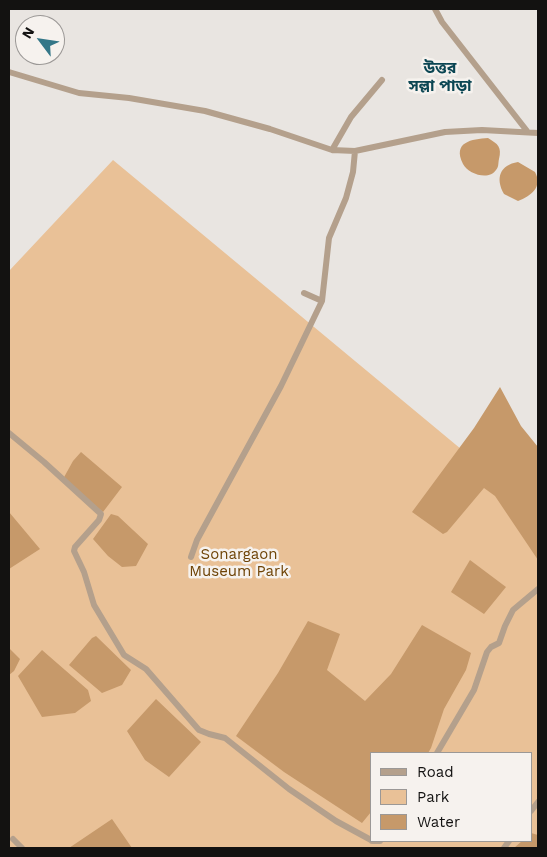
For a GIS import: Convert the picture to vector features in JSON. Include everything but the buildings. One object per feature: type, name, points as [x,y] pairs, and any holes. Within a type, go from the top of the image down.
[{"type":"street","points":[[435,9],[442,22],[527,131]]},
{"type":"street","points":[[9,72],[79,93],[129,98],[205,111],[270,129],[332,150],[355,151],[446,132],[482,130],[538,132]]},
{"type":"street","points":[[332,150],[351,117],[382,80]]},
{"type":"street","points":[[192,557],[197,540],[281,386],[322,301],[329,238],[346,198],[353,172],[355,151]]},
{"type":"street","points":[[304,293],[322,301]]},
{"type":"street","points":[[9,433],[101,514],[99,520],[75,547],[74,551],[84,572],[94,605],[124,655],[146,669],[199,730],[225,738],[289,789],[336,821],[370,839]]},
{"type":"street","points":[[438,752],[474,690],[487,652],[491,647],[499,643],[513,610],[538,589]]},
{"type":"street","points":[[14,839],[22,848]]},
{"type":"green space","name":"Sonargaon Museum Park","points":[[113,160],[538,513],[538,848],[9,848],[9,271]]},
{"type":"water","points":[[488,138],[497,144],[500,155],[497,169],[493,173],[484,176],[469,171],[466,168],[460,157],[460,151],[465,143],[476,139]]},
{"type":"water","points":[[518,162],[535,172],[538,182],[531,194],[518,201],[504,194],[500,178],[503,169]]},
{"type":"water","points":[[500,387],[521,426],[538,447],[538,560],[495,496],[484,488],[447,532],[443,534],[412,512],[474,428]]},
{"type":"water","points":[[81,452],[122,487],[103,512],[63,479],[73,461]]},
{"type":"water","points":[[9,512],[40,549],[9,569]]},
{"type":"water","points":[[111,514],[118,516],[148,544],[136,566],[122,567],[108,556],[93,539]]},
{"type":"water","points":[[470,560],[506,587],[484,614],[451,592]]},
{"type":"water","points":[[308,621],[340,634],[327,670],[365,701],[391,674],[422,625],[471,653],[466,670],[444,709],[429,752],[370,752],[370,813],[362,823],[284,772],[236,736],[278,673]]},
{"type":"water","points":[[96,636],[131,670],[122,685],[102,693],[69,665],[92,638]]},
{"type":"water","points":[[9,648],[20,659],[14,671],[9,675]]},
{"type":"water","points":[[42,650],[88,690],[91,701],[75,713],[42,717],[18,676]]},
{"type":"water","points":[[156,699],[201,742],[169,777],[145,760],[127,731]]},
{"type":"water","points":[[112,819],[132,848],[69,848]]},
{"type":"water","points":[[532,833],[538,835],[538,848],[514,848],[521,842],[532,842]]},
{"type":"district","name":"উত্তর সল্লা পাড়া","points":[[440,77]]}]
